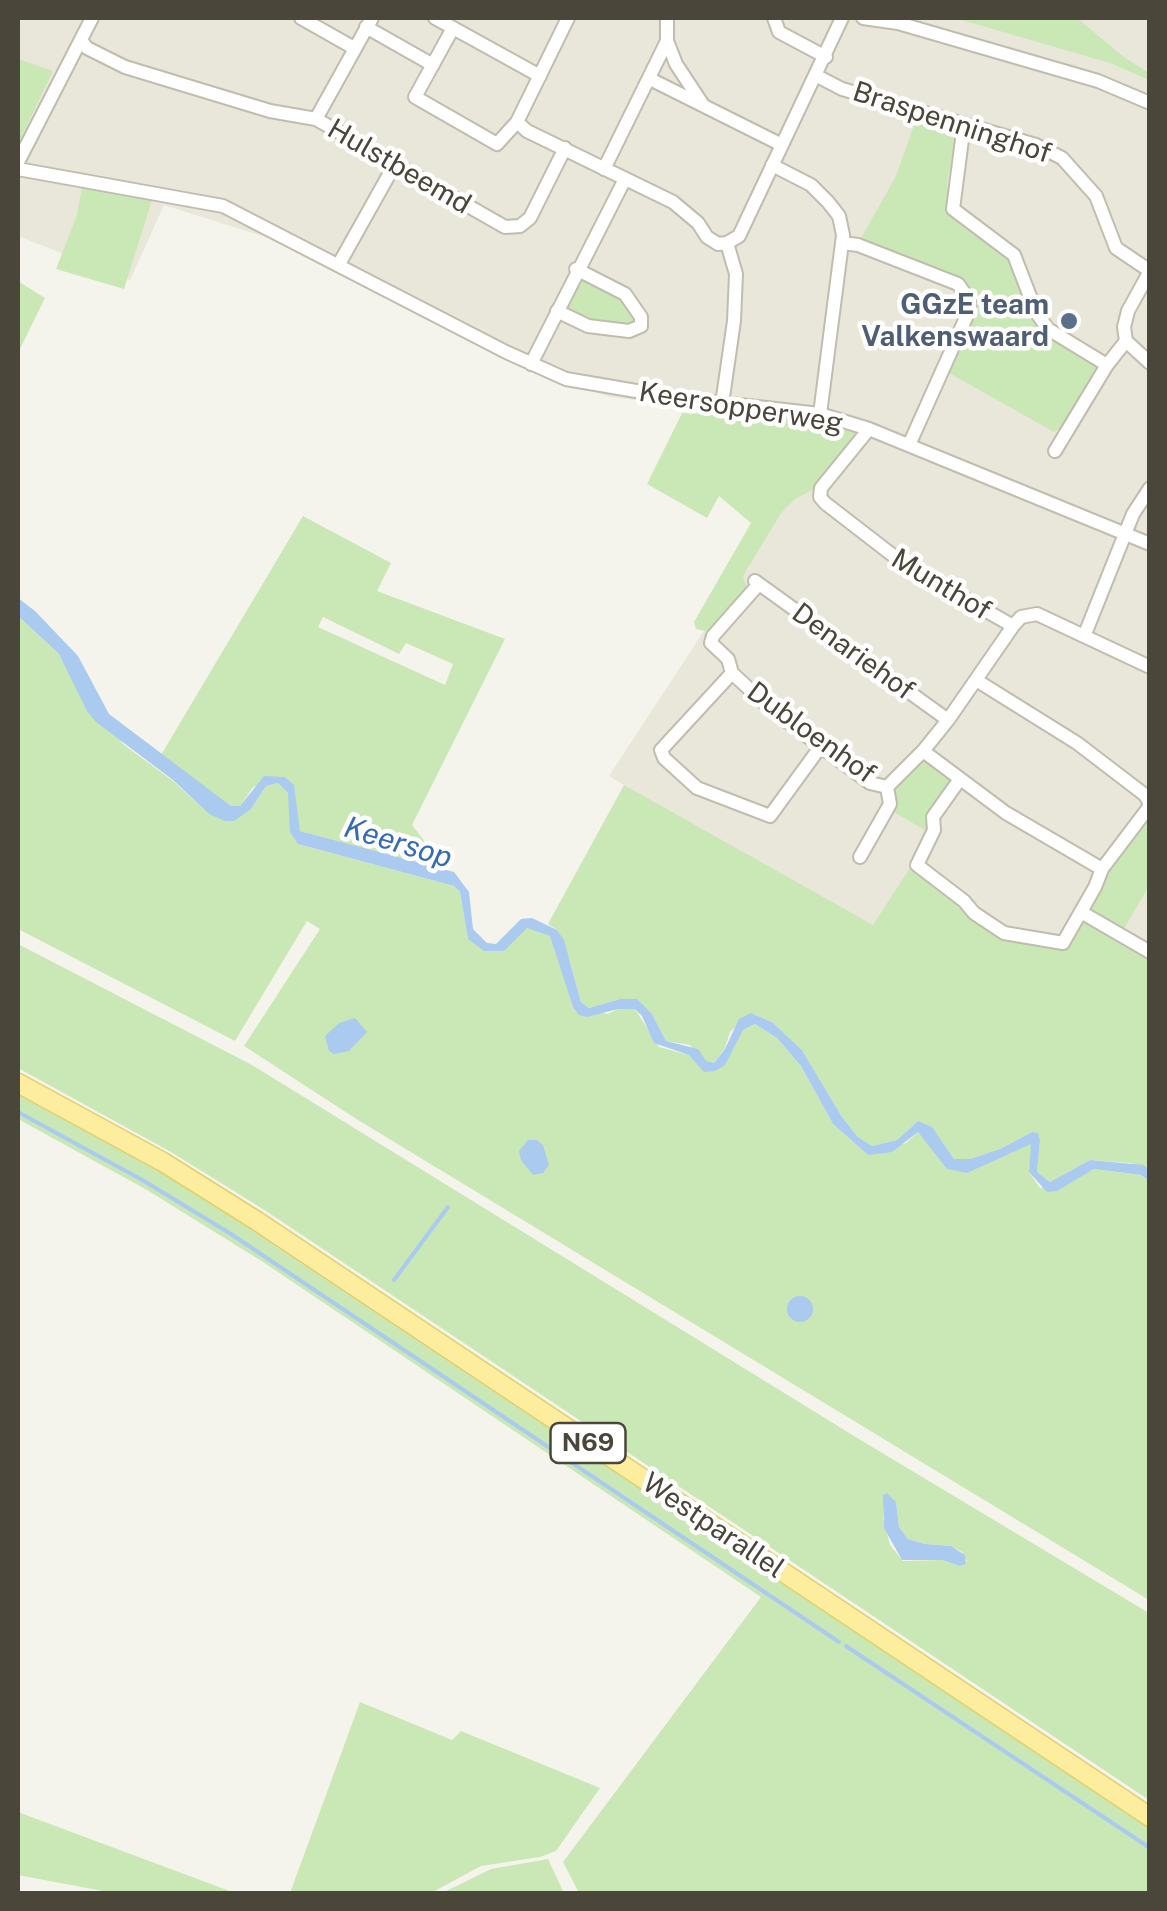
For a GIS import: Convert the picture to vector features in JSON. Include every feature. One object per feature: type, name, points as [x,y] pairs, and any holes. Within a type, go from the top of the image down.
[{"type":"main road","name":"Westparallel","points":[[18,1071],[168,1154],[262,1213],[1150,1804]]},
{"type":"main road","name":"Westparallel","points":[[18,1083],[163,1162],[256,1221],[1150,1817]]},
{"type":"street","points":[[92,18],[18,166],[224,206],[339,264],[395,164]]},
{"type":"street","points":[[301,18],[354,48]]},
{"type":"street","points":[[435,18],[540,76]]},
{"type":"street","points":[[453,28],[415,97],[497,144],[517,122],[568,18]]},
{"type":"street","points":[[604,168],[650,80],[666,41],[668,18]]},
{"type":"street","points":[[774,18],[780,32],[826,57]]},
{"type":"street","points":[[517,122],[686,211],[707,238],[718,244],[727,243],[738,236],[842,18]]},
{"type":"street","points":[[863,18],[893,20],[1098,81],[1149,102]]},
{"type":"street","points":[[316,120],[369,22],[433,65]]},
{"type":"street","name":"Hulstbeemd","points":[[81,40],[87,48],[125,67],[270,112],[316,120],[505,227],[520,226],[530,218],[564,148]]},
{"type":"street","points":[[666,41],[704,106]]},
{"type":"street","name":"Braspenninghof","points":[[817,76],[842,88],[1036,144],[1062,158],[1096,196],[1116,248],[1150,271]]},
{"type":"street","points":[[650,80],[782,145]]},
{"type":"street","points":[[964,124],[953,209],[1014,255],[1036,312],[1048,330],[1107,365]]},
{"type":"street","points":[[772,165],[811,185],[839,216],[842,243],[820,414]]},
{"type":"street","points":[[531,364],[624,179]]},
{"type":"street","points":[[722,404],[736,289],[727,243]]},
{"type":"street","points":[[842,243],[858,244],[958,284],[969,300],[969,311],[910,445]]},
{"type":"street","name":"Keersopperweg","points":[[339,264],[566,379],[722,404],[820,414],[910,445],[1150,544]]},
{"type":"street","points":[[557,310],[588,326],[629,331],[642,326],[641,317],[626,294],[576,269]]},
{"type":"street","points":[[1150,271],[1124,327],[1126,341],[1150,363]]},
{"type":"street","points":[[1055,451],[1126,341]]},
{"type":"street","name":"Munthof","points":[[869,429],[813,496],[882,549],[1013,626],[1021,617],[1037,614],[1150,666]]},
{"type":"street","points":[[1085,634],[1124,534],[1150,488]]},
{"type":"street","name":"Dubloenhof","points":[[756,582],[711,643],[728,659],[732,673],[772,710],[870,783],[887,787]]},
{"type":"street","name":"Denariehof","points":[[756,582],[948,720]]},
{"type":"street","points":[[860,857],[890,804],[887,787],[923,752],[1013,626]]},
{"type":"street","points":[[732,673],[662,750],[664,758],[697,788],[770,816],[821,746]]},
{"type":"street","points":[[960,779],[933,816],[934,830],[917,865],[1004,933],[1063,943],[1102,870],[1149,807],[1145,795],[1077,743],[976,680]]},
{"type":"street","points":[[923,752],[1006,813],[1102,870]]},
{"type":"street","points":[[1081,912],[1150,952]]},
{"type":"shaded area","points":[[18,18],[1149,18],[1149,953],[1090,916],[1065,949],[887,942],[609,776],[702,634],[794,480],[805,420],[610,397],[535,372],[310,251],[164,205],[130,280],[18,236]]},
{"type":"green space","points":[[955,18],[1077,18],[1149,73],[1149,80],[1110,63]]},
{"type":"green space","points":[[18,59],[53,71],[18,144]]},
{"type":"green space","points":[[917,117],[956,130],[947,183],[949,211],[1010,258],[1043,332],[1098,368],[1062,427],[1054,432],[944,370],[972,294],[859,242],[896,176]]},
{"type":"green space","points":[[82,187],[152,200],[124,289],[56,269],[77,215]]},
{"type":"green space","points":[[577,277],[621,295],[635,316],[631,325],[590,320],[564,309]]},
{"type":"green space","points":[[18,281],[45,298],[18,353]]},
{"type":"green space","points":[[682,413],[795,416],[832,422],[854,432],[854,438],[816,488],[795,499],[781,513],[743,576],[747,588],[709,632],[696,629],[694,622],[751,523],[719,496],[707,518],[647,484]]},
{"type":"green space","points":[[303,516],[391,563],[377,591],[505,639],[412,825],[426,843],[432,867],[300,831],[285,777],[253,787],[240,806],[231,806],[161,755]],"holes":[[[323,617],[399,654],[406,643],[453,664],[445,685],[318,627]]]},
{"type":"green space","points":[[18,616],[59,654],[78,688],[123,744],[209,814],[251,809],[266,786],[278,783],[288,793],[298,844],[454,886],[460,892],[468,939],[504,951],[521,930],[544,932],[550,936],[561,964],[573,1007],[608,1014],[618,1009],[635,1009],[659,1047],[689,1055],[715,1071],[743,1030],[755,1024],[777,1038],[801,1066],[833,1124],[868,1155],[906,1143],[918,1132],[966,1173],[1032,1143],[1029,1172],[1040,1188],[1078,1178],[1094,1169],[1141,1175],[1149,1181],[1149,1600],[358,1120],[244,1046],[320,929],[307,921],[235,1041],[18,929]]},
{"type":"green space","points":[[923,759],[930,759],[952,778],[930,833],[892,811],[893,787]]},
{"type":"green space","points":[[624,785],[873,925],[912,865],[971,914],[1064,948],[1082,923],[1086,923],[1149,958],[1149,1170],[1131,1163],[1090,1160],[1050,1182],[1037,1172],[1040,1141],[1032,1132],[1000,1149],[970,1159],[954,1159],[943,1143],[918,1121],[897,1140],[872,1146],[858,1137],[842,1117],[802,1050],[772,1022],[751,1013],[730,1032],[714,1063],[706,1062],[690,1045],[666,1041],[652,1014],[620,999],[589,1008],[581,1002],[557,930],[548,924]]},
{"type":"green space","points":[[1149,814],[1149,886],[1122,932],[1097,916],[1089,904],[1107,870]]},
{"type":"green space","points":[[18,944],[252,1065],[1149,1613],[1149,1800],[266,1211],[171,1152],[18,1068]],"holes":[[[884,1501],[896,1502],[899,1527],[908,1539],[951,1546],[962,1552],[967,1561],[960,1566],[942,1560],[903,1561],[890,1545],[883,1518]]]},
{"type":"green space","points":[[18,1086],[161,1165],[1149,1820],[1149,1893],[579,1893],[563,1862],[761,1597],[263,1262],[147,1190],[18,1119]]},
{"type":"green space","points":[[360,1702],[452,1740],[461,1731],[600,1788],[556,1851],[540,1857],[481,1866],[431,1893],[290,1893]]},
{"type":"green space","points":[[18,1812],[235,1893],[113,1893],[18,1875]]},
{"type":"green space","points":[[548,1859],[564,1893],[442,1893],[491,1869]]},
{"type":"water","points":[[18,598],[78,656],[109,714],[231,806],[240,806],[264,776],[285,777],[294,785],[300,831],[454,872],[469,892],[473,929],[487,943],[496,944],[521,919],[532,918],[557,930],[564,940],[581,1002],[589,1008],[620,999],[637,999],[652,1014],[666,1041],[698,1049],[706,1061],[714,1063],[739,1019],[751,1013],[772,1022],[802,1050],[842,1117],[858,1137],[872,1146],[897,1140],[918,1121],[932,1127],[954,1159],[970,1159],[1032,1132],[1038,1133],[1040,1141],[1037,1172],[1050,1182],[1090,1160],[1144,1165],[1149,1170],[1149,1181],[1141,1175],[1094,1169],[1057,1191],[1047,1192],[1029,1172],[1031,1144],[967,1173],[947,1169],[918,1132],[892,1152],[868,1155],[833,1124],[801,1066],[777,1038],[755,1024],[743,1030],[725,1065],[704,1072],[689,1055],[654,1043],[635,1009],[579,1015],[550,936],[527,928],[504,951],[484,951],[468,939],[460,892],[454,886],[298,844],[290,832],[288,793],[278,783],[266,786],[251,809],[234,821],[209,814],[173,780],[96,722],[59,654],[18,616]]},
{"type":"water","points":[[355,1018],[367,1032],[349,1051],[329,1051],[325,1036],[339,1023]]},
{"type":"water","points":[[528,1140],[543,1145],[549,1165],[543,1173],[533,1175],[521,1160],[519,1151]]},
{"type":"water","points":[[800,1296],[809,1300],[813,1309],[809,1318],[800,1322],[791,1318],[787,1309],[791,1300]]},
{"type":"water","points":[[887,1493],[896,1502],[899,1527],[908,1539],[951,1546],[965,1555],[966,1564],[902,1560],[884,1528],[883,1495]]},
{"type":"waterway","points":[[18,1112],[231,1234],[839,1642]]},
{"type":"waterway","points":[[394,1280],[448,1207]]},
{"type":"waterway","points":[[846,1646],[1150,1848]]},
{"type":"place","name":"GGzE team Valkenswaard","points":[[1069,321]]},
{"type":"water label","name":"Keersop","points":[[398,843]]}]
